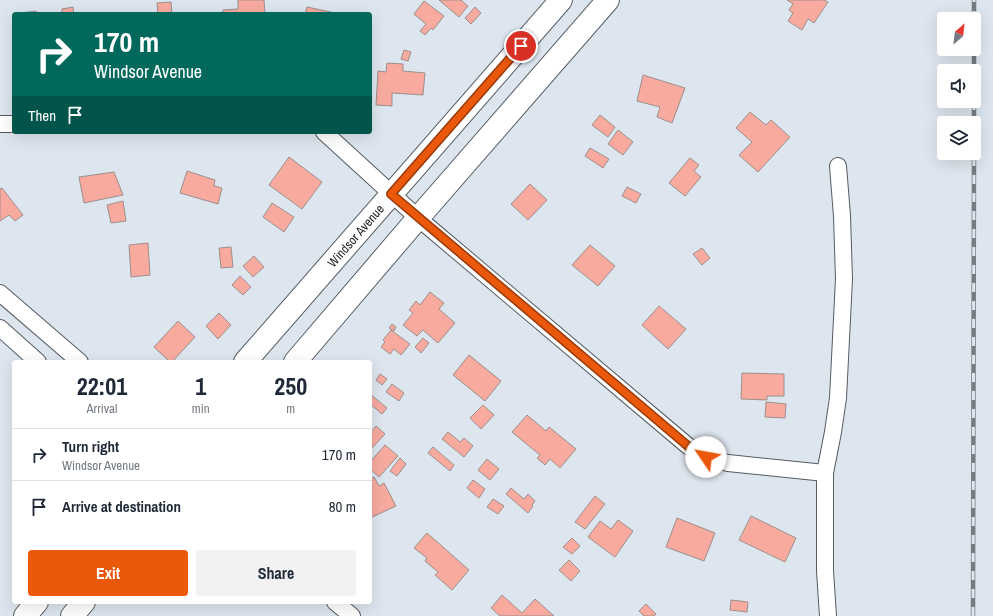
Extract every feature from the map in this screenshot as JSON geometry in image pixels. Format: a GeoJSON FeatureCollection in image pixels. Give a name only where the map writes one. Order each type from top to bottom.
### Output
{"type":"FeatureCollection","features":[{"type":"Feature","properties":{"kind":"main road","name":"Windsor Avenue"},"geometry":{"type":"LineString","coordinates":[[246,360],[561,0]]}},
{"type":"Feature","properties":{"kind":"main road"},"geometry":{"type":"LineString","coordinates":[[297,360],[608,0]]}},
{"type":"Feature","properties":{"kind":"main road"},"geometry":{"type":"LineString","coordinates":[[25,616],[35,604]]}},
{"type":"Feature","properties":{"kind":"main road"},"geometry":{"type":"LineString","coordinates":[[72,616],[82,604]]}},
{"type":"Feature","properties":{"kind":"street"},"geometry":{"type":"LineString","coordinates":[[0,124],[12,124]]}},
{"type":"Feature","properties":{"kind":"street"},"geometry":{"type":"LineString","coordinates":[[326,134],[418,218],[688,446],[706,457],[728,463],[825,473]]}},
{"type":"Feature","properties":{"kind":"street"},"geometry":{"type":"LineString","coordinates":[[828,616],[824,571],[825,473],[838,398],[844,279],[842,216],[838,166]]}},
{"type":"Feature","properties":{"kind":"street"},"geometry":{"type":"LineString","coordinates":[[0,293],[78,360]]}},
{"type":"Feature","properties":{"kind":"street"},"geometry":{"type":"LineString","coordinates":[[0,328],[36,360]]}},
{"type":"Feature","properties":{"kind":"street"},"geometry":{"type":"LineString","coordinates":[[337,604],[352,616]]}},
{"type":"Feature","properties":{"kind":"building"},"geometry":{"type":"Polygon","coordinates":[[[238,0],[264,0],[265,12],[223,12],[223,10],[238,9],[238,0]]]}},
{"type":"Feature","properties":{"kind":"building"},"geometry":{"type":"Polygon","coordinates":[[[439,0],[461,0],[468,6],[459,17],[439,0]]]}},
{"type":"Feature","properties":{"kind":"building"},"geometry":{"type":"Polygon","coordinates":[[[787,0],[824,0],[828,2],[814,23],[808,19],[802,30],[788,21],[793,13],[789,10],[793,4],[787,0]]]}},
{"type":"Feature","properties":{"kind":"building"},"geometry":{"type":"Polygon","coordinates":[[[424,1],[444,16],[433,30],[431,28],[425,35],[420,31],[426,24],[414,14],[424,1]]]}},
{"type":"Feature","properties":{"kind":"building"},"geometry":{"type":"Polygon","coordinates":[[[171,2],[172,12],[158,12],[157,3],[171,2]]]}},
{"type":"Feature","properties":{"kind":"building"},"geometry":{"type":"Polygon","coordinates":[[[73,7],[74,12],[62,12],[62,9],[73,7]]]}},
{"type":"Feature","properties":{"kind":"building"},"geometry":{"type":"Polygon","coordinates":[[[307,7],[331,12],[306,12],[307,7]]]}},
{"type":"Feature","properties":{"kind":"building"},"geometry":{"type":"Polygon","coordinates":[[[475,7],[481,13],[471,24],[465,18],[475,7]]]}},
{"type":"Feature","properties":{"kind":"building"},"geometry":{"type":"Polygon","coordinates":[[[404,50],[411,52],[408,61],[401,59],[404,50]]]}},
{"type":"Feature","properties":{"kind":"building"},"geometry":{"type":"Polygon","coordinates":[[[387,63],[403,64],[403,71],[425,73],[423,95],[392,93],[392,106],[376,105],[378,71],[386,72],[387,63]]]}},
{"type":"Feature","properties":{"kind":"building"},"geometry":{"type":"Polygon","coordinates":[[[643,75],[685,88],[672,123],[657,117],[660,107],[637,101],[643,75]]]}},
{"type":"Feature","properties":{"kind":"building"},"geometry":{"type":"Polygon","coordinates":[[[750,112],[766,125],[771,120],[790,137],[758,172],[739,155],[752,142],[736,128],[750,112]]]}},
{"type":"Feature","properties":{"kind":"building"},"geometry":{"type":"Polygon","coordinates":[[[600,115],[615,127],[608,137],[592,125],[600,115]]]}},
{"type":"Feature","properties":{"kind":"building"},"geometry":{"type":"Polygon","coordinates":[[[618,130],[633,142],[623,155],[608,144],[618,130]]]}},
{"type":"Feature","properties":{"kind":"building"},"geometry":{"type":"Polygon","coordinates":[[[590,148],[609,159],[603,168],[585,156],[590,148]]]}},
{"type":"Feature","properties":{"kind":"building"},"geometry":{"type":"Polygon","coordinates":[[[289,157],[322,182],[302,209],[269,185],[289,157]]]}},
{"type":"Feature","properties":{"kind":"building"},"geometry":{"type":"Polygon","coordinates":[[[690,158],[699,165],[694,171],[701,177],[685,196],[669,183],[690,158]]]}},
{"type":"Feature","properties":{"kind":"building"},"geometry":{"type":"Polygon","coordinates":[[[187,171],[215,180],[214,186],[222,188],[218,204],[180,193],[187,171]]]}},
{"type":"Feature","properties":{"kind":"building"},"geometry":{"type":"Polygon","coordinates":[[[114,172],[123,195],[84,203],[79,177],[114,172]]]}},
{"type":"Feature","properties":{"kind":"building"},"geometry":{"type":"Polygon","coordinates":[[[530,184],[547,200],[528,220],[511,204],[530,184]]]}},
{"type":"Feature","properties":{"kind":"building"},"geometry":{"type":"Polygon","coordinates":[[[627,187],[641,194],[636,203],[622,196],[627,187]]]}},
{"type":"Feature","properties":{"kind":"building"},"geometry":{"type":"Polygon","coordinates":[[[2,188],[23,215],[15,221],[9,215],[0,221],[0,189],[2,188]]]}},
{"type":"Feature","properties":{"kind":"building"},"geometry":{"type":"Polygon","coordinates":[[[123,201],[126,221],[111,223],[107,205],[123,201]]]}},
{"type":"Feature","properties":{"kind":"building"},"geometry":{"type":"Polygon","coordinates":[[[272,203],[294,217],[284,232],[263,217],[272,203]]]}},
{"type":"Feature","properties":{"kind":"building"},"geometry":{"type":"Polygon","coordinates":[[[148,243],[150,275],[131,277],[129,245],[148,243]]]}},
{"type":"Feature","properties":{"kind":"building"},"geometry":{"type":"Polygon","coordinates":[[[590,245],[615,266],[598,286],[572,265],[590,245]]]}},
{"type":"Feature","properties":{"kind":"building"},"geometry":{"type":"Polygon","coordinates":[[[231,247],[233,267],[221,268],[219,248],[231,247]]]}},
{"type":"Feature","properties":{"kind":"building"},"geometry":{"type":"Polygon","coordinates":[[[702,248],[710,258],[702,265],[693,254],[702,248]]]}},
{"type":"Feature","properties":{"kind":"building"},"geometry":{"type":"Polygon","coordinates":[[[254,256],[264,267],[253,277],[243,266],[254,256]]]}},
{"type":"Feature","properties":{"kind":"building"},"geometry":{"type":"Polygon","coordinates":[[[240,276],[251,287],[243,295],[232,285],[240,276]]]}},
{"type":"Feature","properties":{"kind":"building"},"geometry":{"type":"Polygon","coordinates":[[[430,292],[444,303],[439,309],[455,323],[438,343],[423,330],[417,336],[403,325],[413,313],[409,310],[416,301],[420,305],[430,292]]]}},
{"type":"Feature","properties":{"kind":"building"},"geometry":{"type":"Polygon","coordinates":[[[659,306],[686,329],[668,349],[642,325],[659,306]]]}},
{"type":"Feature","properties":{"kind":"building"},"geometry":{"type":"Polygon","coordinates":[[[219,313],[231,325],[218,339],[206,326],[219,313]]]}},
{"type":"Feature","properties":{"kind":"building"},"geometry":{"type":"Polygon","coordinates":[[[178,321],[195,337],[174,360],[168,360],[154,347],[178,321]]]}},
{"type":"Feature","properties":{"kind":"building"},"geometry":{"type":"Polygon","coordinates":[[[392,324],[396,327],[394,331],[389,328],[392,324]]]}},
{"type":"Feature","properties":{"kind":"building"},"geometry":{"type":"Polygon","coordinates":[[[391,330],[410,344],[401,355],[394,349],[390,354],[381,347],[385,342],[383,340],[391,330]]]}},
{"type":"Feature","properties":{"kind":"building"},"geometry":{"type":"Polygon","coordinates":[[[423,338],[429,343],[421,353],[415,347],[423,338]]]}},
{"type":"Feature","properties":{"kind":"building"},"geometry":{"type":"Polygon","coordinates":[[[469,355],[501,381],[485,401],[453,375],[469,355]]]}},
{"type":"Feature","properties":{"kind":"building"},"geometry":{"type":"Polygon","coordinates":[[[742,373],[784,374],[784,396],[767,396],[767,400],[741,399],[742,373]]]}},
{"type":"Feature","properties":{"kind":"building"},"geometry":{"type":"Polygon","coordinates":[[[380,374],[387,379],[382,385],[376,380],[380,374]]]}},
{"type":"Feature","properties":{"kind":"building"},"geometry":{"type":"Polygon","coordinates":[[[392,384],[404,393],[399,401],[386,392],[392,384]]]}},
{"type":"Feature","properties":{"kind":"building"},"geometry":{"type":"Polygon","coordinates":[[[372,396],[387,408],[382,414],[372,406],[372,396]]]}},
{"type":"Feature","properties":{"kind":"building"},"geometry":{"type":"Polygon","coordinates":[[[766,402],[786,404],[785,418],[765,417],[766,402]]]}},
{"type":"Feature","properties":{"kind":"building"},"geometry":{"type":"Polygon","coordinates":[[[483,405],[494,415],[481,429],[470,418],[483,405]]]}},
{"type":"Feature","properties":{"kind":"building"},"geometry":{"type":"Polygon","coordinates":[[[527,415],[546,431],[549,427],[576,449],[560,468],[550,459],[545,465],[537,458],[540,455],[512,432],[527,415]]]}},
{"type":"Feature","properties":{"kind":"building"},"geometry":{"type":"Polygon","coordinates":[[[376,426],[385,434],[372,448],[372,431],[376,426]]]}},
{"type":"Feature","properties":{"kind":"building"},"geometry":{"type":"Polygon","coordinates":[[[448,432],[460,442],[464,438],[473,446],[464,457],[442,439],[448,432]]]}},
{"type":"Feature","properties":{"kind":"building"},"geometry":{"type":"Polygon","coordinates":[[[385,445],[398,456],[379,477],[372,471],[372,460],[385,445]]]}},
{"type":"Feature","properties":{"kind":"building"},"geometry":{"type":"Polygon","coordinates":[[[433,447],[454,465],[450,471],[428,453],[433,447]]]}},
{"type":"Feature","properties":{"kind":"building"},"geometry":{"type":"Polygon","coordinates":[[[400,458],[406,464],[397,476],[390,471],[400,458]]]}},
{"type":"Feature","properties":{"kind":"building"},"geometry":{"type":"Polygon","coordinates":[[[487,459],[499,469],[490,480],[478,470],[487,459]]]}},
{"type":"Feature","properties":{"kind":"building"},"geometry":{"type":"Polygon","coordinates":[[[374,477],[379,486],[384,483],[396,506],[372,517],[372,478],[374,477]]]}},
{"type":"Feature","properties":{"kind":"building"},"geometry":{"type":"Polygon","coordinates":[[[473,480],[485,489],[479,498],[467,488],[473,480]]]}},
{"type":"Feature","properties":{"kind":"building"},"geometry":{"type":"Polygon","coordinates":[[[511,488],[524,499],[528,494],[535,501],[528,513],[506,494],[511,488]]]}},
{"type":"Feature","properties":{"kind":"building"},"geometry":{"type":"Polygon","coordinates":[[[595,496],[605,504],[585,529],[575,522],[595,496]]]}},
{"type":"Feature","properties":{"kind":"building"},"geometry":{"type":"Polygon","coordinates":[[[493,499],[504,506],[498,514],[487,507],[493,499]]]}},
{"type":"Feature","properties":{"kind":"building"},"geometry":{"type":"Polygon","coordinates":[[[751,516],[796,538],[785,562],[739,540],[751,516]]]}},
{"type":"Feature","properties":{"kind":"building"},"geometry":{"type":"Polygon","coordinates":[[[677,518],[715,533],[704,561],[666,547],[677,518]]]}},
{"type":"Feature","properties":{"kind":"building"},"geometry":{"type":"Polygon","coordinates":[[[618,520],[633,531],[615,557],[588,537],[600,521],[611,529],[618,520]]]}},
{"type":"Feature","properties":{"kind":"building"},"geometry":{"type":"Polygon","coordinates":[[[427,533],[469,570],[452,590],[435,575],[438,572],[425,561],[427,558],[414,548],[427,533]]]}},
{"type":"Feature","properties":{"kind":"building"},"geometry":{"type":"Polygon","coordinates":[[[572,538],[580,546],[572,554],[563,547],[572,538]]]}},
{"type":"Feature","properties":{"kind":"building"},"geometry":{"type":"Polygon","coordinates":[[[569,560],[580,571],[571,581],[559,570],[569,560]]]}},
{"type":"Feature","properties":{"kind":"building"},"geometry":{"type":"Polygon","coordinates":[[[502,595],[522,613],[535,599],[554,616],[500,616],[491,608],[502,595]]]}},
{"type":"Feature","properties":{"kind":"building"},"geometry":{"type":"Polygon","coordinates":[[[731,600],[748,602],[747,612],[730,610],[731,600]]]}},
{"type":"Feature","properties":{"kind":"building"},"geometry":{"type":"Polygon","coordinates":[[[646,604],[656,614],[654,616],[644,616],[639,611],[646,604]]]}},
{"type":"Feature","properties":{"kind":"railway"},"geometry":{"type":"LineString","coordinates":[[974,0],[974,116]]}},
{"type":"Feature","properties":{"kind":"railway"},"geometry":{"type":"LineString","coordinates":[[973,616],[974,160]]}},
{"type":"Feature","properties":{"kind":"route"},"geometry":{"type":"LineString","coordinates":[[521,46],[391,194],[688,446],[706,457]]}}]}
